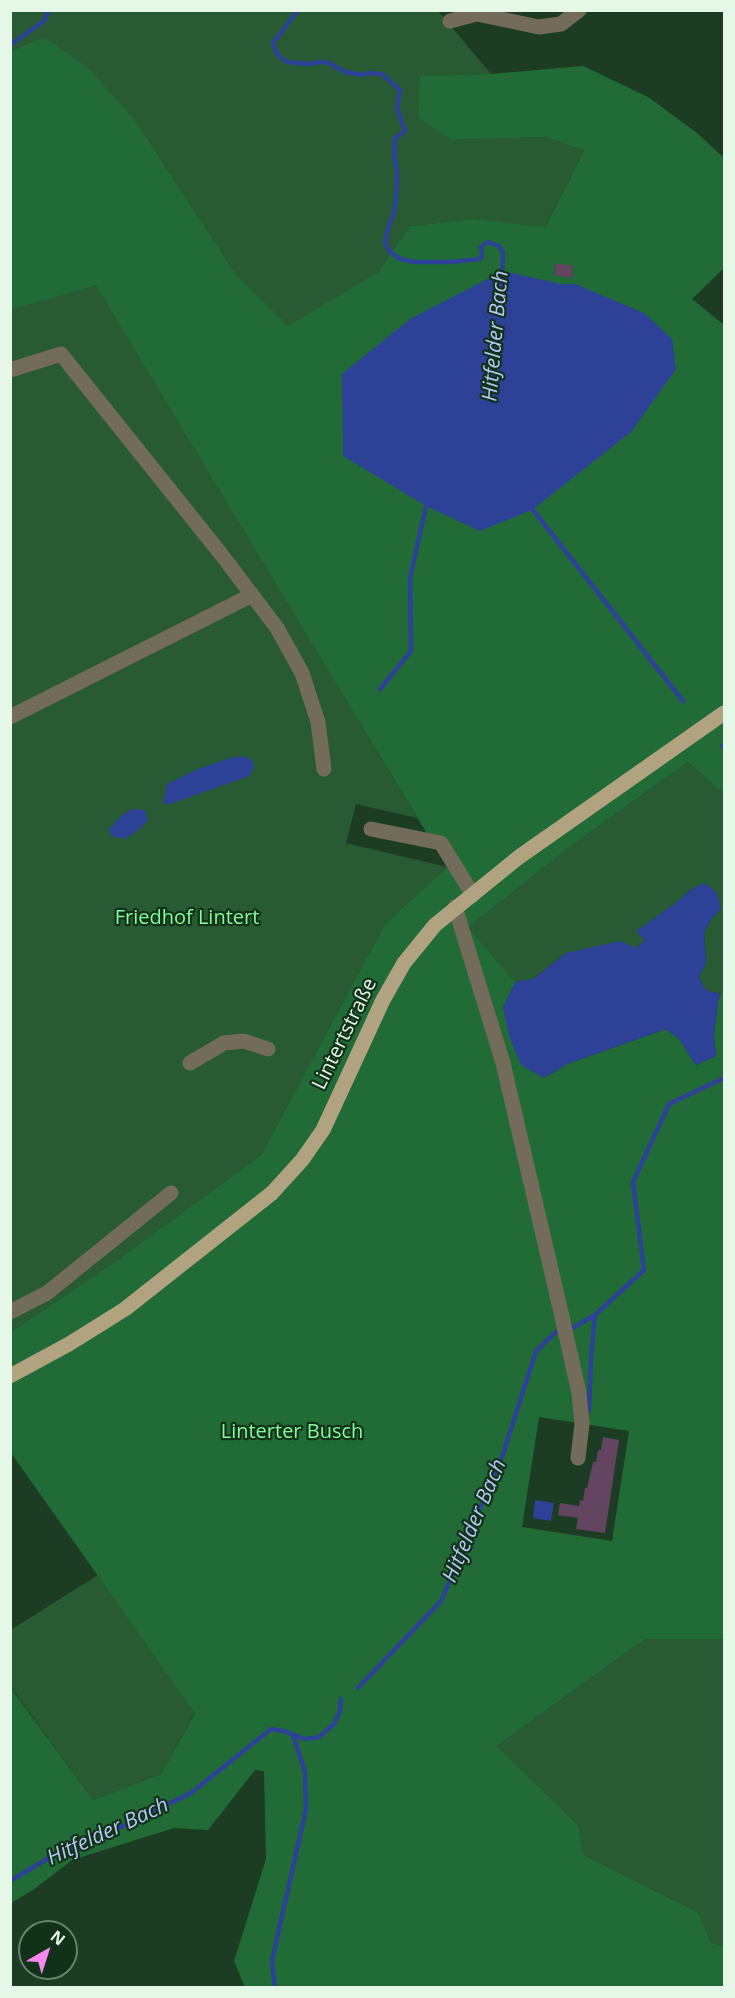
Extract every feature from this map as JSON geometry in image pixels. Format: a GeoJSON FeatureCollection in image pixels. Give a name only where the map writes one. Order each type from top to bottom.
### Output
{"type":"FeatureCollection","features":[{"type":"Feature","properties":{"kind":"main road","name":"Lintertstraße"},"geometry":{"type":"LineString","coordinates":[[10,1376],[69,1344],[125,1309],[272,1193],[302,1160],[323,1130],[382,1000],[404,963],[435,925],[519,857],[724,713]]}},
{"type":"Feature","properties":{"kind":"lane"},"geometry":{"type":"LineString","coordinates":[[450,21],[477,14],[539,27],[561,24],[579,10]]}},
{"type":"Feature","properties":{"kind":"lane"},"geometry":{"type":"LineString","coordinates":[[10,370],[61,354],[221,554],[277,628],[302,673],[318,722],[324,769]]}},
{"type":"Feature","properties":{"kind":"lane"},"geometry":{"type":"LineString","coordinates":[[10,717],[252,595]]}},
{"type":"Feature","properties":{"kind":"lane"},"geometry":{"type":"LineString","coordinates":[[371,829],[441,843],[473,895]]}},
{"type":"Feature","properties":{"kind":"lane"},"geometry":{"type":"LineString","coordinates":[[455,907],[503,1063],[579,1393],[582,1424],[578,1458]]}},
{"type":"Feature","properties":{"kind":"lane"},"geometry":{"type":"LineString","coordinates":[[190,1063],[224,1043],[244,1041],[268,1049]]}},
{"type":"Feature","properties":{"kind":"lane"},"geometry":{"type":"LineString","coordinates":[[10,1312],[47,1293],[171,1193]]}},
{"type":"Feature","properties":{"kind":"green space"},"geometry":{"type":"Polygon","coordinates":[[[11,11],[438,11],[491,74],[420,76],[452,140],[546,137],[584,151],[544,228],[473,219],[410,226],[378,272],[288,327],[235,273],[137,123],[44,37],[11,51],[11,11]]]}},
{"type":"Feature","properties":{"kind":"green space","name":"Linterter Busch"},"geometry":{"type":"Polygon","coordinates":[[[44,37],[88,68],[137,123],[235,273],[288,326],[378,272],[410,226],[473,219],[545,227],[584,151],[546,137],[452,140],[419,118],[420,76],[491,74],[583,66],[648,97],[697,133],[724,158],[724,268],[692,299],[724,325],[724,794],[688,762],[575,843],[468,927],[515,982],[503,1008],[544,1078],[567,1064],[666,1029],[679,1039],[696,1065],[716,1056],[714,1035],[718,1001],[724,993],[724,1639],[645,1639],[497,1746],[578,1825],[584,1855],[699,1913],[711,1943],[724,1946],[724,1987],[245,1987],[234,1961],[266,1859],[264,1771],[255,1770],[208,1830],[174,1828],[72,1860],[33,1890],[11,1903],[10,1687],[93,1800],[161,1774],[195,1713],[11,1453],[11,1332],[119,1259],[261,1155],[385,924],[447,867],[96,285],[11,310],[11,51],[44,37]],[[556,264],[554,275],[572,277],[573,266],[556,264]],[[561,284],[631,432],[576,284],[561,284]],[[539,1417],[522,1527],[612,1541],[629,1431],[539,1417]]]}},
{"type":"Feature","properties":{"kind":"green space","name":"Friedhof Lintert"},"geometry":{"type":"Polygon","coordinates":[[[96,284],[417,818],[356,804],[346,843],[447,867],[385,924],[261,1155],[119,1259],[11,1332],[11,310],[96,284]]]}},
{"type":"Feature","properties":{"kind":"green space"},"geometry":{"type":"Polygon","coordinates":[[[688,762],[724,794],[724,993],[706,990],[699,977],[706,962],[704,933],[711,919],[721,909],[693,888],[637,931],[645,940],[636,948],[566,953],[533,979],[515,982],[468,927],[575,843],[688,762]]]}},
{"type":"Feature","properties":{"kind":"green space"},"geometry":{"type":"Polygon","coordinates":[[[98,1575],[195,1712],[161,1774],[93,1800],[11,1687],[10,1628],[12,1629],[98,1575]]]}},
{"type":"Feature","properties":{"kind":"green space"},"geometry":{"type":"Polygon","coordinates":[[[645,1639],[724,1639],[724,1946],[711,1943],[699,1913],[584,1855],[578,1825],[497,1746],[645,1639]]]}},
{"type":"Feature","properties":{"kind":"water"},"geometry":{"type":"Polygon","coordinates":[[[503,271],[561,284],[575,284],[644,313],[672,339],[676,369],[631,432],[532,510],[480,531],[426,506],[343,456],[342,374],[410,319],[503,271]]]}},
{"type":"Feature","properties":{"kind":"water"},"geometry":{"type":"Polygon","coordinates":[[[243,756],[252,760],[254,768],[249,776],[170,804],[163,804],[167,784],[198,769],[243,756]]]}},
{"type":"Feature","properties":{"kind":"water"},"geometry":{"type":"Polygon","coordinates":[[[132,809],[145,810],[148,820],[125,839],[111,836],[109,829],[121,816],[132,809]]]}},
{"type":"Feature","properties":{"kind":"water"},"geometry":{"type":"Polygon","coordinates":[[[705,883],[717,893],[721,909],[711,919],[704,933],[706,962],[699,977],[706,990],[721,994],[714,1035],[716,1056],[696,1065],[679,1039],[666,1029],[567,1064],[544,1078],[521,1065],[510,1039],[503,1008],[515,982],[533,979],[566,953],[620,941],[636,948],[645,940],[636,931],[693,888],[705,883]]]}},
{"type":"Feature","properties":{"kind":"water"},"geometry":{"type":"Polygon","coordinates":[[[535,1500],[554,1503],[551,1521],[533,1518],[535,1500]]]}},
{"type":"Feature","properties":{"kind":"building"},"geometry":{"type":"Polygon","coordinates":[[[556,263],[573,266],[572,278],[554,275],[556,263]]]}},
{"type":"Feature","properties":{"kind":"building"},"geometry":{"type":"Polygon","coordinates":[[[603,1437],[619,1440],[605,1533],[576,1529],[578,1518],[558,1515],[560,1503],[579,1506],[580,1500],[583,1501],[593,1462],[596,1462],[598,1450],[601,1450],[603,1437]]]}},
{"type":"Feature","properties":{"kind":"waterway"},"geometry":{"type":"LineString","coordinates":[[10,45],[44,21],[49,10]]}},
{"type":"Feature","properties":{"kind":"waterway","name":"Hitfelder Bach"},"geometry":{"type":"LineString","coordinates":[[298,10],[273,43],[277,54],[287,62],[329,63],[345,72],[363,75],[382,74],[400,90],[397,108],[405,131],[395,138],[396,199],[385,242],[390,252],[400,259],[415,262],[480,259],[481,247],[488,242],[499,246],[503,252],[502,276]]}},
{"type":"Feature","properties":{"kind":"waterway"},"geometry":{"type":"LineString","coordinates":[[380,689],[411,651],[410,578],[426,506],[429,502]]}},
{"type":"Feature","properties":{"kind":"waterway","name":"Hitfelder Bach"},"geometry":{"type":"LineString","coordinates":[[530,506],[683,701]]}},
{"type":"Feature","properties":{"kind":"waterway","name":"Hitfelder Bach"},"geometry":{"type":"LineString","coordinates":[[571,1329],[595,1315],[644,1270],[633,1182],[669,1104],[724,1078]]}},
{"type":"Feature","properties":{"kind":"waterway"},"geometry":{"type":"LineString","coordinates":[[589,1410],[595,1315]]}},
{"type":"Feature","properties":{"kind":"waterway","name":"Hitfelder Bach"},"geometry":{"type":"LineString","coordinates":[[358,1688],[441,1601],[503,1454],[536,1351],[556,1332]]}},
{"type":"Feature","properties":{"kind":"waterway","name":"Hitfelder Bach"},"geometry":{"type":"LineString","coordinates":[[10,1881],[52,1856],[94,1840],[191,1793],[271,1729],[305,1739],[319,1737],[334,1724],[340,1711],[341,1699]]}},
{"type":"Feature","properties":{"kind":"waterway"},"geometry":{"type":"LineString","coordinates":[[275,1988],[272,1961],[306,1809],[305,1772],[293,1735]]}}]}
